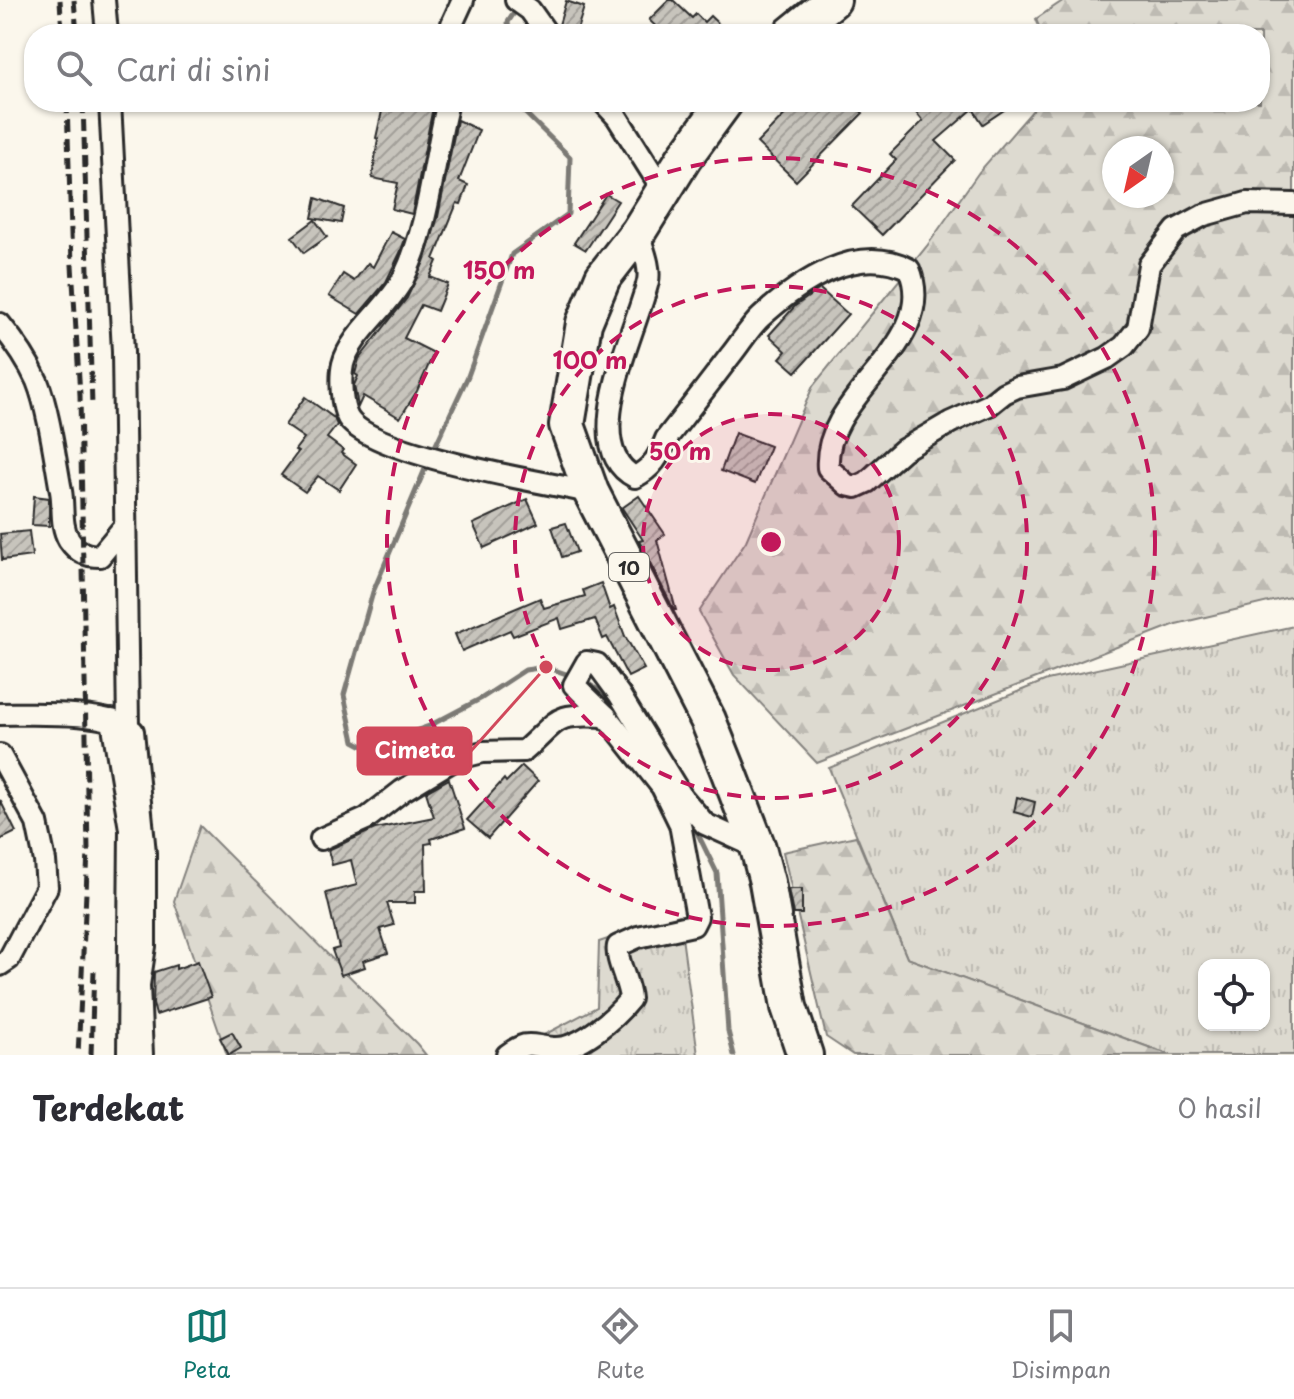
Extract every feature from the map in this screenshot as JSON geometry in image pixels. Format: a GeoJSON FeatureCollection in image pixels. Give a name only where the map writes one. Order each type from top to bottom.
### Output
{"type":"FeatureCollection","features":[{"type":"Feature","properties":{"kind":"highway"},"geometry":{"type":"LineString","coordinates":[[803,24],[833,0]]}},
{"type":"Feature","properties":{"kind":"highway","name":"10"},"geometry":{"type":"LineString","coordinates":[[718,112],[663,190],[638,232],[603,277],[584,323],[567,425],[591,492],[708,720],[758,848],[789,1007],[805,1055]]}},
{"type":"Feature","properties":{"kind":"street"},"geometry":{"type":"LineString","coordinates":[[104,0],[106,24]]}},
{"type":"Feature","properties":{"kind":"street"},"geometry":{"type":"LineString","coordinates":[[452,24],[463,0]]}},
{"type":"Feature","properties":{"kind":"street"},"geometry":{"type":"LineString","coordinates":[[523,5],[539,24]]}},
{"type":"Feature","properties":{"kind":"street"},"geometry":{"type":"LineString","coordinates":[[111,112],[123,352],[124,527],[120,724],[130,829],[128,1055]]}},
{"type":"Feature","properties":{"kind":"street"},"geometry":{"type":"LineString","coordinates":[[446,112],[427,210],[403,279],[354,343],[343,364],[343,399],[347,417],[358,429],[440,461],[591,492]]}},
{"type":"Feature","properties":{"kind":"street"},"geometry":{"type":"LineString","coordinates":[[612,112],[663,190]]}},
{"type":"Feature","properties":{"kind":"street"},"geometry":{"type":"LineString","coordinates":[[638,232],[649,278],[616,380],[610,419],[613,457],[624,471],[635,477],[659,457],[666,439],[760,318],[810,279],[837,267],[871,259],[895,262],[909,269],[916,292],[910,321],[889,356],[853,401],[832,436],[827,452],[828,468],[847,485],[856,487],[867,482],[903,450],[951,422],[989,405],[1004,393],[1017,387],[1063,379],[1107,358],[1124,346],[1138,328],[1149,265],[1176,230],[1204,215],[1247,203],[1294,204]]}},
{"type":"Feature","properties":{"kind":"street"},"geometry":{"type":"LineString","coordinates":[[0,324],[16,343],[38,383],[63,499],[64,527],[69,539],[77,550],[87,556],[100,556],[124,527]]}},
{"type":"Feature","properties":{"kind":"street"},"geometry":{"type":"LineString","coordinates":[[507,1055],[522,1044],[535,1043],[556,1049],[590,1036],[609,1022],[630,999],[629,983],[616,952],[618,946],[638,937],[693,925],[697,917],[680,824],[662,787],[577,678],[587,662],[597,664],[619,694],[682,797],[705,824],[758,848]]}},
{"type":"Feature","properties":{"kind":"street"},"geometry":{"type":"LineString","coordinates":[[0,714],[59,715],[120,724],[133,731],[145,853],[145,946],[139,985],[142,1055]]}},
{"type":"Feature","properties":{"kind":"street"},"geometry":{"type":"LineString","coordinates":[[321,839],[366,819],[402,791],[455,759],[483,752],[524,751],[555,719],[578,715],[606,716]]}},
{"type":"Feature","properties":{"kind":"street"},"geometry":{"type":"LineString","coordinates":[[0,755],[37,823],[47,887],[9,959],[0,965]]}},
{"type":"Feature","properties":{"kind":"green space"},"geometry":{"type":"Polygon","coordinates":[[[1064,0],[1294,0],[1294,596],[1176,624],[817,763],[734,675],[699,612],[746,541],[813,386],[927,246],[979,172],[1031,112],[1270,112],[1270,24],[1038,24],[1036,19],[1064,0]]]}},
{"type":"Feature","properties":{"kind":"green space"},"geometry":{"type":"Polygon","coordinates":[[[1294,626],[1294,1055],[1170,1055],[907,958],[829,768],[1047,680],[1294,626]]]}},
{"type":"Feature","properties":{"kind":"green space"},"geometry":{"type":"Polygon","coordinates":[[[200,826],[426,1055],[227,1055],[174,901],[200,826]]]}},
{"type":"Feature","properties":{"kind":"green space"},"geometry":{"type":"Polygon","coordinates":[[[856,836],[907,958],[1170,1055],[853,1055],[826,1037],[783,852],[856,836]]]}},
{"type":"Feature","properties":{"kind":"green space"},"geometry":{"type":"Polygon","coordinates":[[[679,915],[698,1055],[551,1055],[540,1037],[597,1007],[599,942],[679,915]]]}},
{"type":"Feature","properties":{"kind":"building"},"geometry":{"type":"Polygon","coordinates":[[[669,0],[673,0],[692,18],[696,14],[704,22],[710,16],[718,24],[653,24],[649,20],[669,0]]]}},
{"type":"Feature","properties":{"kind":"building"},"geometry":{"type":"Polygon","coordinates":[[[566,1],[584,7],[579,24],[559,24],[566,1]]]}},
{"type":"Feature","properties":{"kind":"building"},"geometry":{"type":"Polygon","coordinates":[[[382,112],[432,112],[412,214],[392,209],[398,183],[372,178],[382,112]]]}},
{"type":"Feature","properties":{"kind":"building"},"geometry":{"type":"Polygon","coordinates":[[[787,112],[863,113],[796,181],[757,143],[787,112]]]}},
{"type":"Feature","properties":{"kind":"building"},"geometry":{"type":"Polygon","coordinates":[[[915,112],[970,112],[936,141],[955,160],[882,235],[852,206],[896,160],[890,154],[923,121],[915,112]]]}},
{"type":"Feature","properties":{"kind":"building"},"geometry":{"type":"Polygon","coordinates":[[[975,112],[1001,112],[983,124],[975,112]]]}},
{"type":"Feature","properties":{"kind":"building"},"geometry":{"type":"Polygon","coordinates":[[[457,120],[479,130],[459,181],[468,185],[461,204],[457,203],[434,259],[437,261],[430,277],[448,284],[437,311],[421,305],[404,338],[434,353],[417,391],[400,418],[363,396],[358,407],[354,385],[359,359],[407,298],[424,262],[438,217],[457,120]]]}},
{"type":"Feature","properties":{"kind":"building"},"geometry":{"type":"Polygon","coordinates":[[[606,194],[618,201],[586,250],[574,243],[606,194]]]}},
{"type":"Feature","properties":{"kind":"building"},"geometry":{"type":"Polygon","coordinates":[[[316,198],[344,208],[341,223],[312,218],[316,198]]]}},
{"type":"Feature","properties":{"kind":"building"},"geometry":{"type":"Polygon","coordinates":[[[315,220],[327,237],[304,253],[292,237],[315,220]]]}},
{"type":"Feature","properties":{"kind":"building"},"geometry":{"type":"Polygon","coordinates":[[[391,232],[405,239],[400,253],[386,282],[359,314],[329,296],[343,274],[354,281],[368,263],[373,267],[391,232]]]}},
{"type":"Feature","properties":{"kind":"building"},"geometry":{"type":"Polygon","coordinates":[[[820,289],[848,314],[796,372],[780,358],[786,351],[769,335],[795,306],[820,289]]]}},
{"type":"Feature","properties":{"kind":"building"},"geometry":{"type":"Polygon","coordinates":[[[305,397],[334,418],[337,425],[327,438],[356,464],[339,490],[318,476],[305,492],[281,475],[304,438],[285,425],[305,397]]]}},
{"type":"Feature","properties":{"kind":"building"},"geometry":{"type":"Polygon","coordinates":[[[735,433],[770,446],[755,484],[721,471],[735,433]]]}},
{"type":"Feature","properties":{"kind":"building"},"geometry":{"type":"Polygon","coordinates":[[[34,496],[49,498],[49,526],[32,525],[34,496]]]}},
{"type":"Feature","properties":{"kind":"building"},"geometry":{"type":"Polygon","coordinates":[[[639,496],[665,534],[657,540],[676,610],[639,541],[643,540],[622,508],[639,496]]]}},
{"type":"Feature","properties":{"kind":"building"},"geometry":{"type":"Polygon","coordinates":[[[527,499],[538,523],[484,548],[473,524],[527,499]]]}},
{"type":"Feature","properties":{"kind":"building"},"geometry":{"type":"Polygon","coordinates":[[[566,523],[577,552],[562,557],[552,527],[566,523]]]}},
{"type":"Feature","properties":{"kind":"building"},"geometry":{"type":"Polygon","coordinates":[[[29,531],[32,556],[2,560],[0,534],[29,531]]]}},
{"type":"Feature","properties":{"kind":"building"},"geometry":{"type":"Polygon","coordinates":[[[601,583],[610,609],[614,607],[625,636],[644,669],[628,677],[607,637],[603,639],[595,619],[562,629],[559,618],[513,636],[510,630],[462,651],[455,634],[540,598],[544,608],[585,596],[583,590],[601,583]]]}},
{"type":"Feature","properties":{"kind":"building"},"geometry":{"type":"Polygon","coordinates":[[[522,766],[538,781],[488,838],[467,820],[504,779],[506,782],[522,766]]]}},
{"type":"Feature","properties":{"kind":"building"},"geometry":{"type":"Polygon","coordinates":[[[449,779],[465,828],[431,839],[432,843],[425,844],[426,891],[415,891],[415,903],[387,903],[394,925],[380,929],[388,953],[363,961],[365,967],[341,975],[332,950],[339,948],[326,893],[357,885],[351,860],[332,865],[328,850],[375,829],[434,817],[426,792],[449,779]]]}},
{"type":"Feature","properties":{"kind":"building"},"geometry":{"type":"Polygon","coordinates":[[[1017,797],[1035,802],[1032,817],[1014,812],[1017,797]]]}},
{"type":"Feature","properties":{"kind":"building"},"geometry":{"type":"Polygon","coordinates":[[[0,800],[16,832],[0,840],[0,800]]]}},
{"type":"Feature","properties":{"kind":"building"},"geometry":{"type":"Polygon","coordinates":[[[788,889],[802,889],[802,914],[793,914],[788,889]]]}},
{"type":"Feature","properties":{"kind":"building"},"geometry":{"type":"Polygon","coordinates":[[[198,961],[211,997],[156,1015],[153,1004],[154,972],[176,965],[176,969],[198,961]]]}},
{"type":"Feature","properties":{"kind":"building"},"geometry":{"type":"Polygon","coordinates":[[[232,1032],[241,1048],[229,1055],[220,1038],[232,1032]]]}},
{"type":"Feature","properties":{"kind":"waterway"},"geometry":{"type":"LineString","coordinates":[[508,24],[518,7]]}},
{"type":"Feature","properties":{"kind":"waterway"},"geometry":{"type":"LineString","coordinates":[[432,453],[468,376],[512,254],[568,214],[570,157],[524,112]]}},
{"type":"Feature","properties":{"kind":"waterway"},"geometry":{"type":"LineString","coordinates":[[428,462],[373,592],[344,695],[354,741],[367,748],[429,726],[482,698],[525,670],[546,667],[575,677]]}},
{"type":"Feature","properties":{"kind":"waterway"},"geometry":{"type":"LineString","coordinates":[[584,681],[609,697]]}},
{"type":"Feature","properties":{"kind":"waterway"},"geometry":{"type":"LineString","coordinates":[[692,822],[717,873],[728,1031],[734,1055]]}},
{"type":"Feature","properties":{"kind":"railway"},"geometry":{"type":"LineString","coordinates":[[60,0],[61,24]]}},
{"type":"Feature","properties":{"kind":"railway"},"geometry":{"type":"LineString","coordinates":[[74,0],[76,24]]}},
{"type":"Feature","properties":{"kind":"railway"},"geometry":{"type":"LineString","coordinates":[[67,112],[80,395],[88,852],[78,1055]]}},
{"type":"Feature","properties":{"kind":"railway"},"geometry":{"type":"LineString","coordinates":[[83,112],[92,406]]}},
{"type":"Feature","properties":{"kind":"railway"},"geometry":{"type":"LineString","coordinates":[[91,1055],[94,970]]}},
{"type":"Feature","properties":{"kind":"place","name":"Cimeta"},"geometry":{"type":"Point","coordinates":[546,667]}}]}
